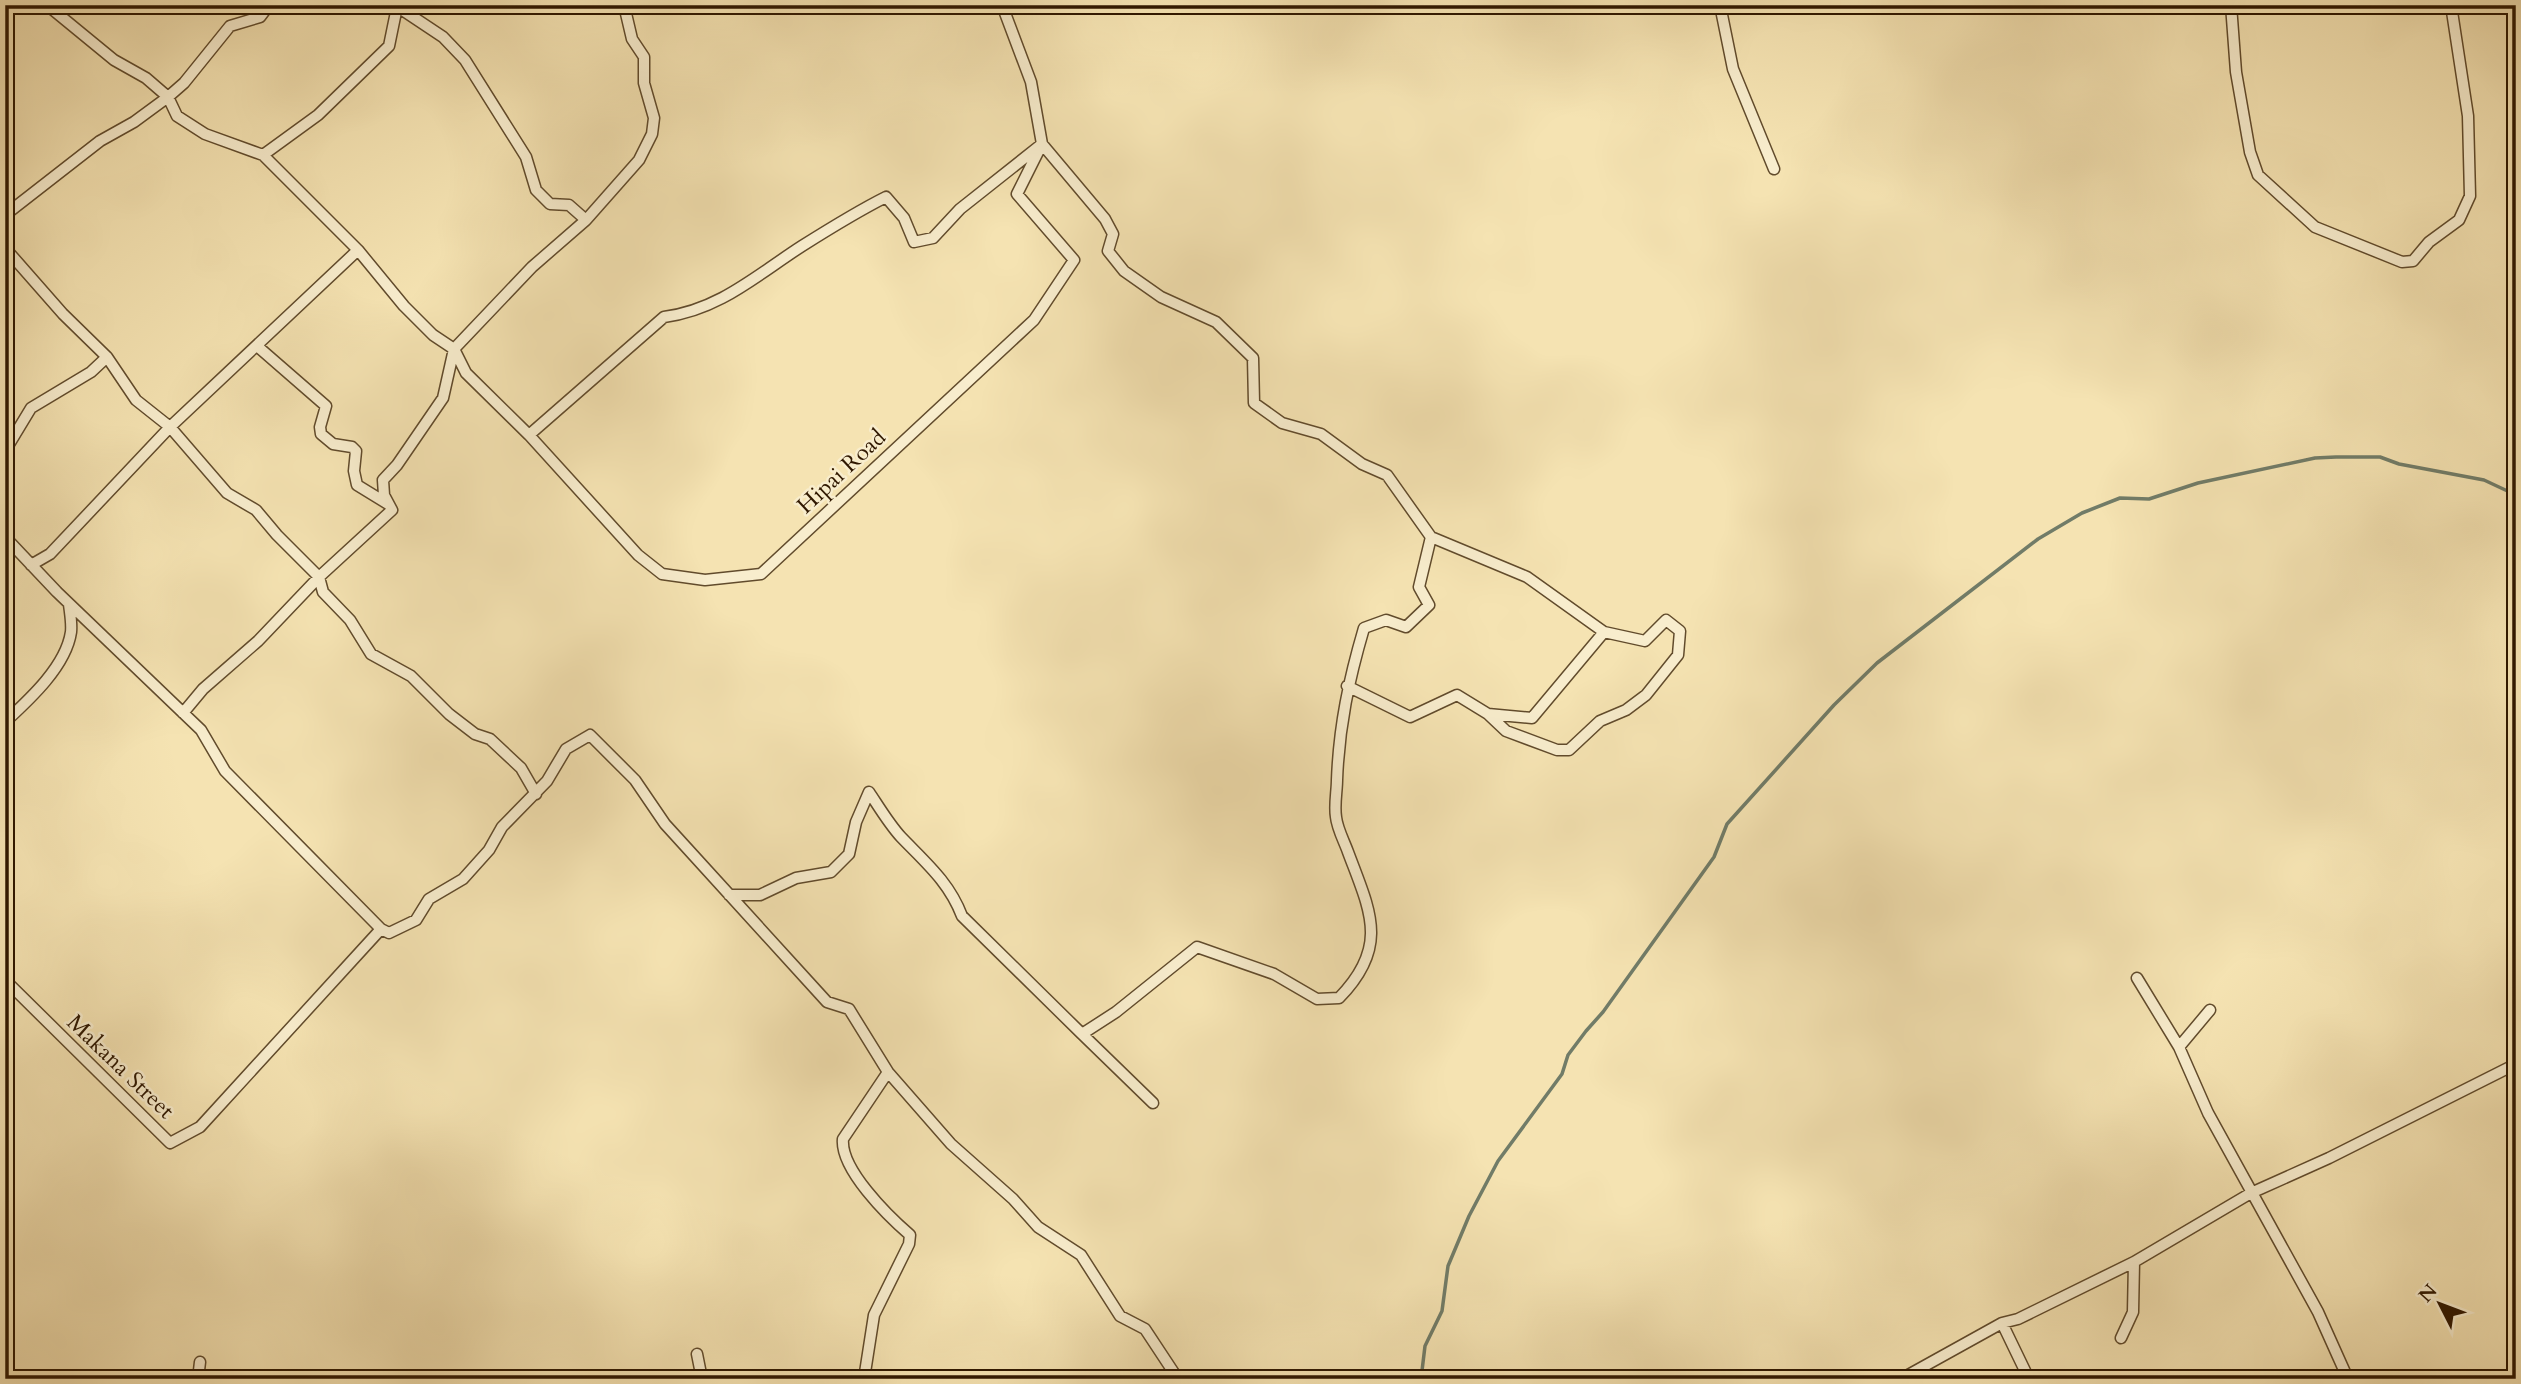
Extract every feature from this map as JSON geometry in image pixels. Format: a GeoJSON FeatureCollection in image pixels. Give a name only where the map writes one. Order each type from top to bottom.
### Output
{"type":"FeatureCollection","features":[{"type":"Feature","properties":{"kind":"street"},"geometry":{"type":"LineString","coordinates":[[47,5],[114,60],[146,78],[168,97],[177,116],[205,134],[263,155],[318,115],[390,46],[396,6],[443,37],[465,60],[526,157],[536,190],[550,204],[569,205],[586,220]]}},
{"type":"Feature","properties":{"kind":"street"},"geometry":{"type":"LineString","coordinates":[[5,215],[100,141],[168,97],[184,83],[230,26],[260,17],[269,5]]}},
{"type":"Feature","properties":{"kind":"street"},"geometry":{"type":"LineString","coordinates":[[183,713],[203,689],[258,641],[319,577],[388,516],[392,510],[388,504],[383,480],[397,465],[443,398],[454,349],[533,267],[586,220],[639,160],[652,134],[654,118],[644,83],[643,57],[632,39],[624,5]]}},
{"type":"Feature","properties":{"kind":"street"},"geometry":{"type":"LineString","coordinates":[[1002,5],[1031,82],[1042,144],[1105,219],[1113,234],[1108,251],[1124,271],[1161,297],[1216,322],[1253,358],[1254,403],[1282,423],[1321,435],[1362,464],[1387,475],[1431,537],[1527,577],[1604,632],[1646,641],[1666,620],[1680,631],[1678,655],[1646,695],[1626,710],[1600,721],[1569,750],[1556,750],[1506,731],[1488,714],[1457,695],[1410,717],[1347,686]]}},
{"type":"Feature","properties":{"kind":"street"},"geometry":{"type":"LineString","coordinates":[[1720,5],[1733,69],[1774,169]]}},
{"type":"Feature","properties":{"kind":"street"},"geometry":{"type":"LineString","coordinates":[[2231,5],[2236,72],[2250,152],[2259,175],[2315,227],[2402,262],[2413,261],[2429,242],[2459,220],[2470,196],[2468,116],[2451,5]]}},
{"type":"Feature","properties":{"kind":"street"},"geometry":{"type":"LineString","coordinates":[[529,435],[664,317],[689,314],[729,296],[802,246],[886,197],[904,218],[914,242],[933,237],[960,209],[1042,144]]}},
{"type":"Feature","properties":{"kind":"street","name":"Hipai Road"},"geometry":{"type":"LineString","coordinates":[[263,155],[358,250],[404,306],[433,335],[454,349],[466,373],[529,435],[638,555],[663,574],[705,580],[761,575],[1034,320],[1074,260],[1017,194],[1042,144]]}},
{"type":"Feature","properties":{"kind":"street"},"geometry":{"type":"LineString","coordinates":[[5,248],[63,314],[107,357],[136,400],[170,427],[227,493],[256,510],[319,577],[323,592],[350,620],[371,654],[411,676],[449,714],[475,734],[490,739],[521,768],[536,794]]}},
{"type":"Feature","properties":{"kind":"street"},"geometry":{"type":"LineString","coordinates":[[31,565],[50,554],[170,427],[358,250]]}},
{"type":"Feature","properties":{"kind":"street"},"geometry":{"type":"LineString","coordinates":[[257,346],[327,406],[320,426],[321,434],[333,444],[352,447],[356,452],[354,471],[357,485],[388,504]]}},
{"type":"Feature","properties":{"kind":"street"},"geometry":{"type":"LineString","coordinates":[[5,450],[31,408],[91,372],[107,357]]}},
{"type":"Feature","properties":{"kind":"street"},"geometry":{"type":"LineString","coordinates":[[5,537],[69,604],[201,730],[225,771],[381,929],[389,933],[416,920],[429,899],[463,879],[489,850],[502,827],[536,794],[566,749],[590,735],[635,780],[665,824],[827,1002],[849,1009],[888,1072],[951,1144],[1013,1199],[1038,1227],[1081,1255],[1120,1316],[1145,1329],[1178,1373],[1178,1379]]}},
{"type":"Feature","properties":{"kind":"street"},"geometry":{"type":"LineString","coordinates":[[1082,1034],[1116,1012],[1197,947],[1274,974],[1317,999],[1339,998],[1353,984],[1363,966],[1374,932],[1336,818],[1339,736],[1347,686],[1364,628],[1386,620],[1406,627],[1429,605],[1419,587],[1431,537]]}},
{"type":"Feature","properties":{"kind":"street"},"geometry":{"type":"LineString","coordinates":[[5,722],[34,693],[64,651],[71,634],[69,604]]}},
{"type":"Feature","properties":{"kind":"street"},"geometry":{"type":"LineString","coordinates":[[1488,714],[1532,718],[1604,632]]}},
{"type":"Feature","properties":{"kind":"street"},"geometry":{"type":"LineString","coordinates":[[729,895],[760,895],[796,878],[831,872],[849,854],[856,822],[869,792],[902,838],[932,866],[954,897],[962,916],[1153,1103]]}},
{"type":"Feature","properties":{"kind":"street","name":"Makana Street"},"geometry":{"type":"LineString","coordinates":[[5,980],[170,1143],[200,1127],[381,929]]}},
{"type":"Feature","properties":{"kind":"street"},"geometry":{"type":"LineString","coordinates":[[2137,978],[2179,1047],[2207,1114],[2318,1312],[2348,1379]]}},
{"type":"Feature","properties":{"kind":"street"},"geometry":{"type":"LineString","coordinates":[[2179,1047],[2210,1010]]}},
{"type":"Feature","properties":{"kind":"street"},"geometry":{"type":"LineString","coordinates":[[1901,1379],[2002,1323],[2018,1319],[2134,1262],[2251,1193],[2329,1158],[2516,1064]]}},
{"type":"Feature","properties":{"kind":"street"},"geometry":{"type":"LineString","coordinates":[[864,1379],[874,1315],[909,1244],[910,1235],[881,1207],[842,1150],[843,1139],[888,1072]]}},
{"type":"Feature","properties":{"kind":"street"},"geometry":{"type":"LineString","coordinates":[[2121,1338],[2133,1312],[2134,1262]]}},
{"type":"Feature","properties":{"kind":"street"},"geometry":{"type":"LineString","coordinates":[[2002,1323],[2029,1379]]}},
{"type":"Feature","properties":{"kind":"street"},"geometry":{"type":"LineString","coordinates":[[697,1354],[702,1379]]}},
{"type":"Feature","properties":{"kind":"street"},"geometry":{"type":"LineString","coordinates":[[198,1379],[200,1362]]}},
{"type":"Feature","properties":{"kind":"waterway"},"geometry":{"type":"LineString","coordinates":[[1421,1379],[1425,1346],[1442,1311],[1448,1266],[1469,1216],[1498,1161],[1562,1074],[1568,1055],[1603,1012],[1714,857],[1727,824],[1834,705],[1877,663],[2038,539],[2082,513],[2120,498],[2149,499],[2198,483],[2315,458],[2336,457],[2380,457],[2399,464],[2484,480],[2516,495]]}}]}
